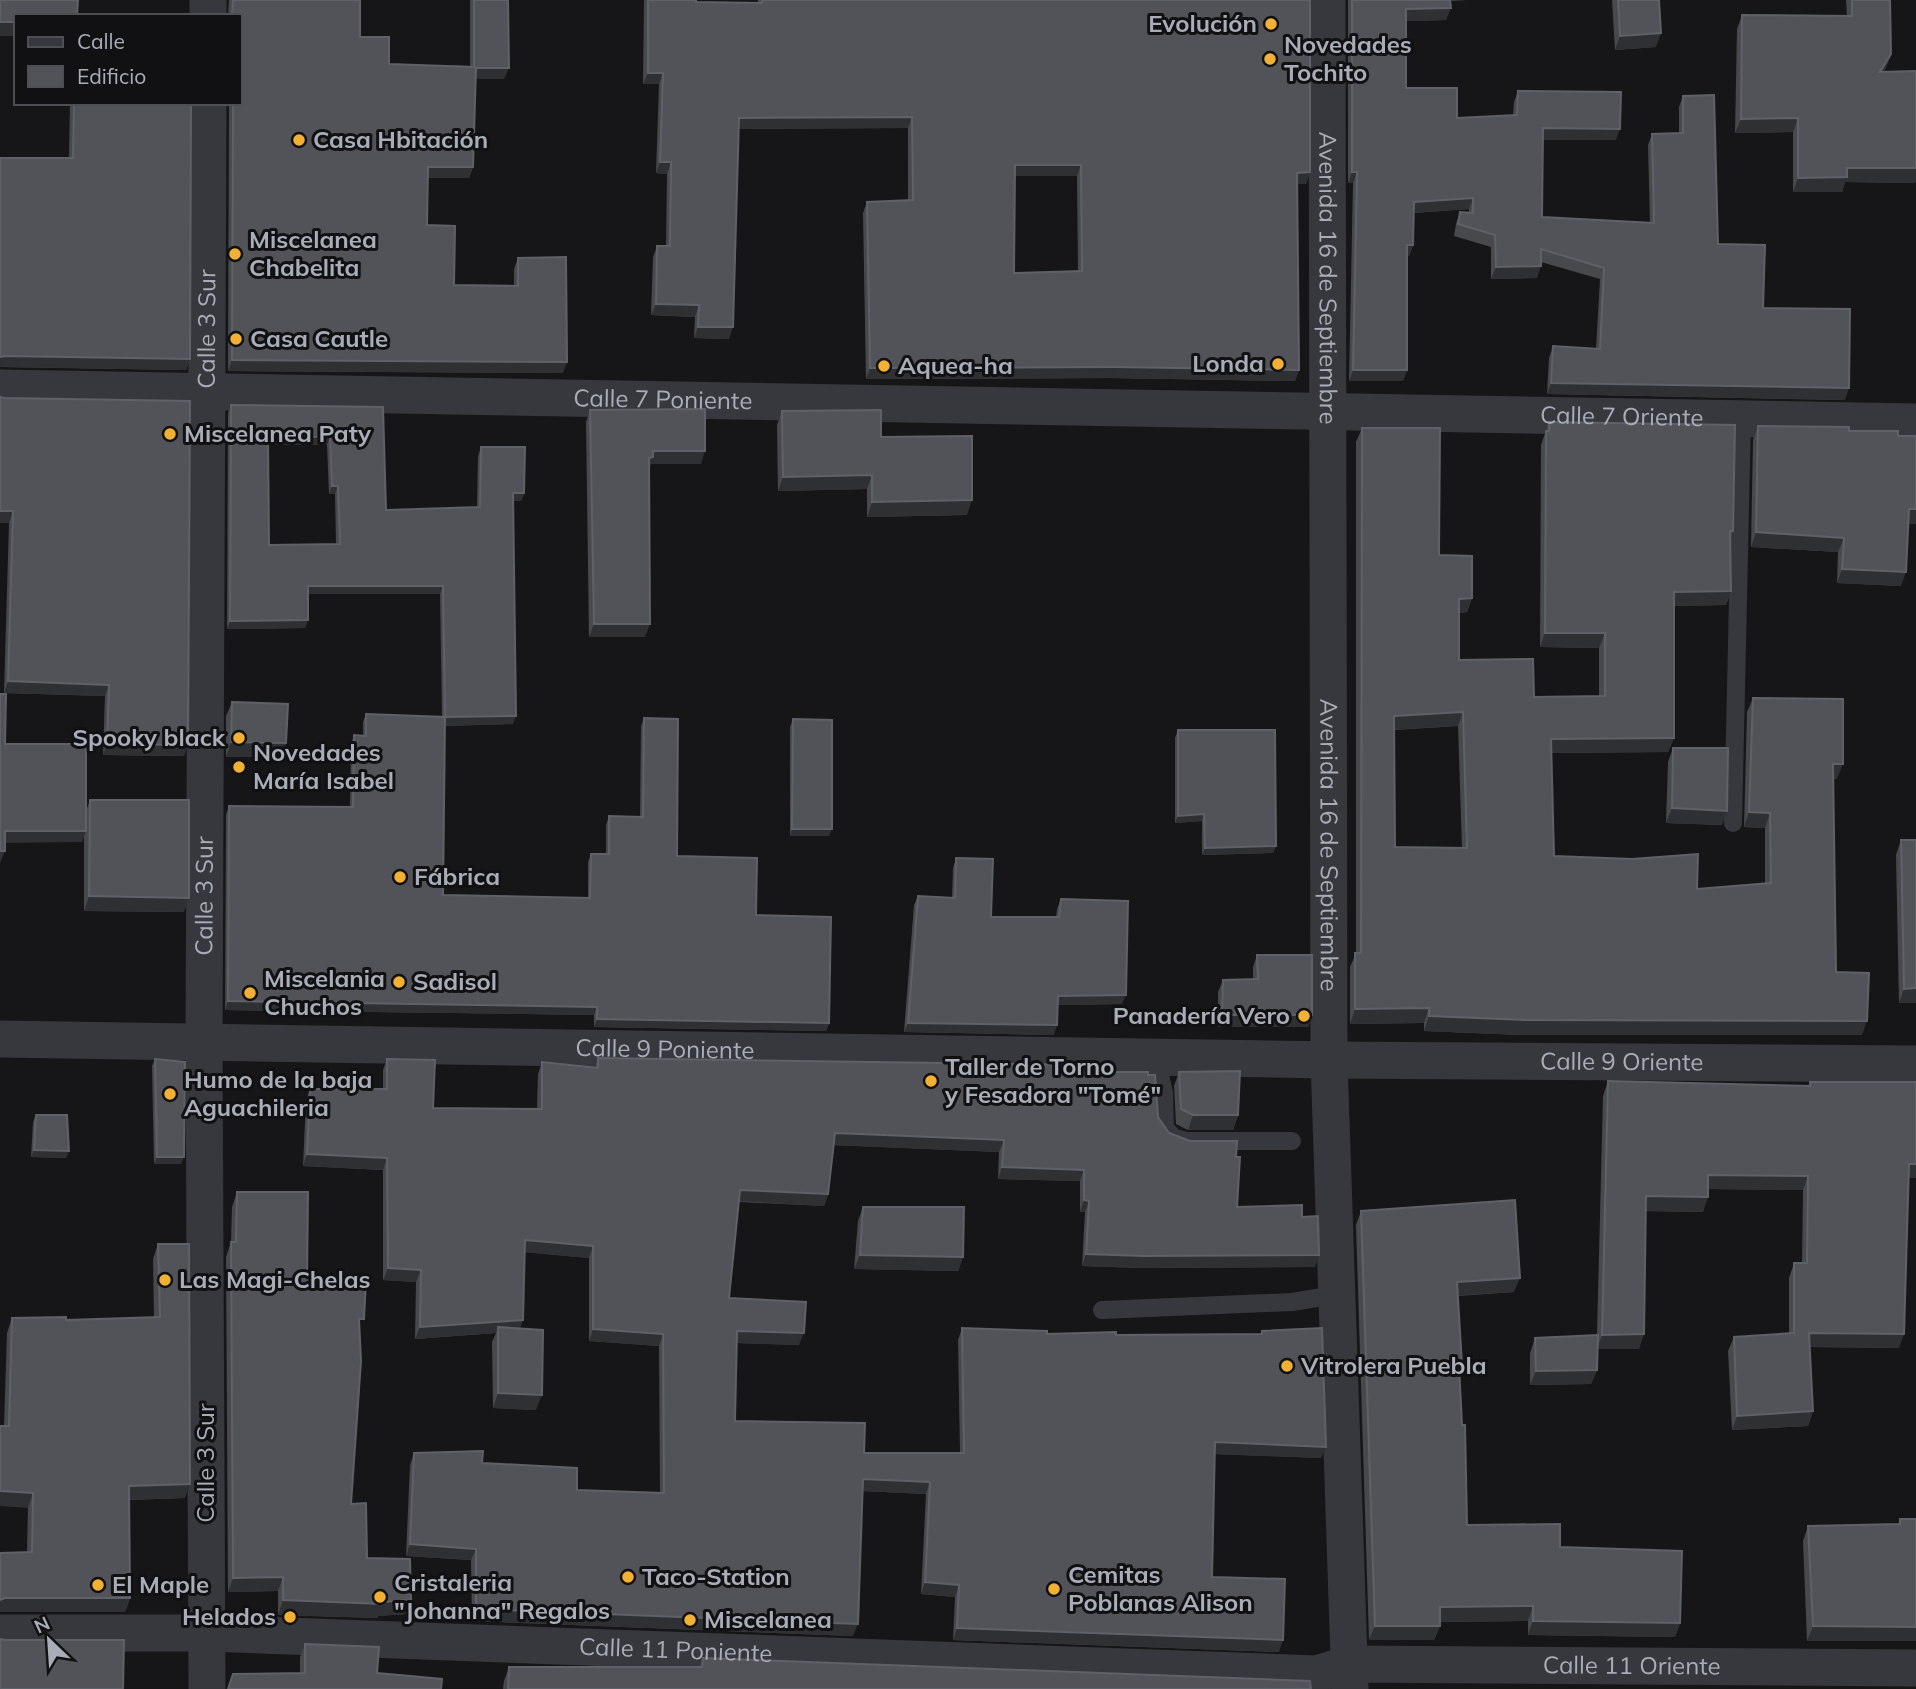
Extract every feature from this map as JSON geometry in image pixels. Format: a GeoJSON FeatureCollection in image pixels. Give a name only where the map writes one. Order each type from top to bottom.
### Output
{"type":"FeatureCollection","features":[{"type":"Feature","properties":{"kind":"street","name":"Avenida 16 de Septiembre"},"geometry":{"type":"LineString","coordinates":[[1328,0],[1329,1059],[1350,1676]]}},
{"type":"Feature","properties":{"kind":"street","name":"Calle 3 Sur"},"geometry":{"type":"LineString","coordinates":[[206,1689],[204,1042],[208,105]]}},
{"type":"Feature","properties":{"kind":"street","name":"Calle 7 Poniente"},"geometry":{"type":"LineString","coordinates":[[0,388],[1328,412]]}},
{"type":"Feature","properties":{"kind":"street","name":"Calle 7 Oriente"},"geometry":{"type":"LineString","coordinates":[[1328,412],[1916,422]]}},
{"type":"Feature","properties":{"kind":"street","name":"Calle 9 Poniente"},"geometry":{"type":"LineString","coordinates":[[0,1039],[1329,1059]]}},
{"type":"Feature","properties":{"kind":"street","name":"Calle 9 Oriente"},"geometry":{"type":"LineString","coordinates":[[1329,1059],[1916,1064]]}},
{"type":"Feature","properties":{"kind":"street","name":"Calle 11 Poniente"},"geometry":{"type":"LineString","coordinates":[[0,1633],[206,1633],[1350,1676]]}},
{"type":"Feature","properties":{"kind":"street","name":"Calle 11 Oriente"},"geometry":{"type":"LineString","coordinates":[[1350,1676],[1701,1678],[1916,1668]]}},
{"type":"Feature","properties":{"kind":"lane"},"geometry":{"type":"LineString","coordinates":[[1733,823],[1742,419]]}},
{"type":"Feature","properties":{"kind":"lane"},"geometry":{"type":"LineString","coordinates":[[1156,1057],[1164,1093],[1165,1128],[1173,1137],[1186,1141],[1292,1141]]}},
{"type":"Feature","properties":{"kind":"lane"},"geometry":{"type":"LineString","coordinates":[[1102,1310],[1292,1302],[1335,1295]]}},
{"type":"Feature","properties":{"kind":"building"},"geometry":{"type":"Polygon","coordinates":[[[0,0],[78,0],[77,14],[14,14],[14,22],[0,22],[0,0]]]}},
{"type":"Feature","properties":{"kind":"building"},"geometry":{"type":"Polygon","coordinates":[[[233,0],[360,0],[360,37],[389,37],[389,64],[474,67],[474,0],[508,0],[509,68],[476,68],[473,167],[428,167],[427,225],[455,226],[454,285],[518,286],[518,258],[566,257],[567,362],[232,360],[233,105],[242,105],[242,14],[232,14],[233,0]]]}},
{"type":"Feature","properties":{"kind":"building"},"geometry":{"type":"Polygon","coordinates":[[[648,0],[762,3],[762,0],[1310,0],[1310,172],[1297,173],[1299,370],[1114,367],[870,368],[867,202],[913,200],[912,117],[739,118],[733,327],[698,327],[699,305],[656,304],[657,246],[670,246],[671,162],[660,162],[663,73],[648,73],[648,0]],[[1015,165],[1014,273],[1082,271],[1081,165],[1015,165]]]}},
{"type":"Feature","properties":{"kind":"building"},"geometry":{"type":"Polygon","coordinates":[[[1352,0],[1450,0],[1451,8],[1406,9],[1406,88],[1457,88],[1457,118],[1517,115],[1518,91],[1621,92],[1620,129],[1543,128],[1542,217],[1654,223],[1652,134],[1683,133],[1683,96],[1714,95],[1718,244],[1765,245],[1763,308],[1850,309],[1849,388],[1551,383],[1553,346],[1600,349],[1604,268],[1541,249],[1541,266],[1496,267],[1495,235],[1458,224],[1460,212],[1473,213],[1473,198],[1414,202],[1413,245],[1407,245],[1407,370],[1353,370],[1357,172],[1352,172],[1352,0]]]}},
{"type":"Feature","properties":{"kind":"building"},"geometry":{"type":"Polygon","coordinates":[[[1618,0],[1659,0],[1661,33],[1620,36],[1618,0]]]}},
{"type":"Feature","properties":{"kind":"building"},"geometry":{"type":"Polygon","coordinates":[[[1852,0],[1890,0],[1891,54],[1880,72],[1916,71],[1916,168],[1847,168],[1847,177],[1798,178],[1798,118],[1741,119],[1742,15],[1852,16],[1852,0]]]}},
{"type":"Feature","properties":{"kind":"building"},"geometry":{"type":"Polygon","coordinates":[[[74,105],[191,105],[190,359],[0,357],[0,158],[73,158],[74,105]]]}},
{"type":"Feature","properties":{"kind":"building"},"geometry":{"type":"Polygon","coordinates":[[[0,397],[190,401],[188,745],[107,744],[109,685],[8,681],[13,511],[0,511],[0,397]]]}},
{"type":"Feature","properties":{"kind":"building"},"geometry":{"type":"Polygon","coordinates":[[[231,405],[383,407],[386,510],[480,507],[481,447],[525,447],[524,493],[513,493],[516,716],[445,717],[443,586],[308,586],[308,620],[230,621],[231,405]],[[268,436],[269,545],[340,544],[338,486],[332,486],[330,437],[268,436]]]}},
{"type":"Feature","properties":{"kind":"building"},"geometry":{"type":"Polygon","coordinates":[[[705,409],[705,451],[653,451],[653,457],[649,458],[650,624],[594,624],[590,410],[705,409]]]}},
{"type":"Feature","properties":{"kind":"building"},"geometry":{"type":"Polygon","coordinates":[[[881,410],[881,437],[972,436],[972,500],[872,502],[872,475],[783,477],[782,411],[881,410]]]}},
{"type":"Feature","properties":{"kind":"building"},"geometry":{"type":"Polygon","coordinates":[[[1549,422],[1735,425],[1733,531],[1730,531],[1731,591],[1674,592],[1674,738],[1551,739],[1554,856],[1632,859],[1698,854],[1697,889],[1771,883],[1770,813],[1749,812],[1753,698],[1843,699],[1843,764],[1833,764],[1836,972],[1869,973],[1867,1021],[1526,1020],[1429,1016],[1429,1008],[1355,1009],[1355,953],[1361,953],[1362,428],[1440,428],[1439,555],[1472,556],[1472,598],[1459,599],[1459,660],[1533,659],[1534,697],[1605,696],[1605,633],[1545,633],[1546,431],[1549,431],[1549,422]],[[1463,712],[1394,716],[1395,847],[1467,848],[1463,712]]]}},
{"type":"Feature","properties":{"kind":"building"},"geometry":{"type":"Polygon","coordinates":[[[1758,426],[1849,427],[1849,431],[1898,431],[1898,436],[1916,436],[1916,509],[1909,509],[1906,572],[1842,569],[1844,538],[1756,532],[1758,426]]]}},
{"type":"Feature","properties":{"kind":"building"},"geometry":{"type":"Polygon","coordinates":[[[0,694],[6,694],[5,744],[86,744],[86,831],[5,831],[5,851],[0,851],[0,694]]]}},
{"type":"Feature","properties":{"kind":"building"},"geometry":{"type":"Polygon","coordinates":[[[232,702],[288,704],[286,743],[231,742],[232,702]]]}},
{"type":"Feature","properties":{"kind":"building"},"geometry":{"type":"Polygon","coordinates":[[[366,714],[445,717],[443,895],[590,898],[591,854],[609,854],[609,816],[643,817],[644,718],[678,719],[677,856],[757,858],[756,915],[831,917],[829,1023],[597,1019],[597,1007],[228,1001],[229,806],[353,807],[354,735],[366,736],[366,714]]]}},
{"type":"Feature","properties":{"kind":"building"},"geometry":{"type":"Polygon","coordinates":[[[793,719],[832,720],[832,829],[792,829],[793,719]]]}},
{"type":"Feature","properties":{"kind":"building"},"geometry":{"type":"Polygon","coordinates":[[[1178,730],[1275,730],[1276,846],[1205,848],[1204,814],[1178,816],[1178,730]]]}},
{"type":"Feature","properties":{"kind":"building"},"geometry":{"type":"Polygon","coordinates":[[[1673,748],[1728,748],[1727,811],[1672,808],[1673,748]]]}},
{"type":"Feature","properties":{"kind":"building"},"geometry":{"type":"Polygon","coordinates":[[[90,800],[189,800],[189,898],[89,896],[90,800]]]}},
{"type":"Feature","properties":{"kind":"building"},"geometry":{"type":"Polygon","coordinates":[[[1901,840],[1916,840],[1916,988],[1904,989],[1901,840]]]}},
{"type":"Feature","properties":{"kind":"building"},"geometry":{"type":"Polygon","coordinates":[[[956,858],[993,859],[991,917],[1059,917],[1061,899],[1128,901],[1126,995],[1058,996],[1057,1025],[908,1023],[918,896],[955,898],[956,858]]]}},
{"type":"Feature","properties":{"kind":"building"},"geometry":{"type":"Polygon","coordinates":[[[1257,955],[1312,955],[1312,1015],[1222,1015],[1223,980],[1258,979],[1257,955]]]}},
{"type":"Feature","properties":{"kind":"building"},"geometry":{"type":"Polygon","coordinates":[[[598,1058],[1079,1065],[1078,1072],[1148,1072],[1148,1075],[1155,1075],[1158,1117],[1169,1133],[1190,1141],[1237,1141],[1236,1157],[1240,1157],[1237,1207],[1302,1205],[1302,1217],[1318,1216],[1319,1255],[1086,1254],[1089,1201],[1084,1200],[1084,1170],[1002,1167],[1004,1140],[835,1133],[828,1194],[740,1190],[729,1298],[806,1302],[804,1333],[737,1331],[735,1421],[865,1423],[864,1453],[964,1453],[962,1328],[1047,1331],[1047,1334],[1116,1332],[1116,1335],[1262,1334],[1262,1331],[1322,1328],[1326,1447],[1215,1442],[1212,1577],[1285,1579],[1283,1640],[957,1628],[959,1585],[925,1582],[930,1482],[863,1479],[858,1624],[476,1609],[476,1549],[410,1544],[414,1453],[483,1451],[482,1463],[577,1468],[577,1490],[664,1493],[663,1334],[593,1329],[593,1246],[525,1240],[523,1320],[420,1327],[421,1270],[388,1268],[387,1158],[307,1154],[310,1089],[387,1089],[387,1059],[435,1060],[433,1108],[542,1109],[542,1062],[598,1068],[598,1058]]]}},
{"type":"Feature","properties":{"kind":"building"},"geometry":{"type":"Polygon","coordinates":[[[155,1059],[185,1062],[184,1157],[157,1157],[155,1059]]]}},
{"type":"Feature","properties":{"kind":"building"},"geometry":{"type":"Polygon","coordinates":[[[1240,1071],[1238,1115],[1193,1115],[1181,1109],[1179,1072],[1240,1071]]]}},
{"type":"Feature","properties":{"kind":"building"},"geometry":{"type":"Polygon","coordinates":[[[1608,1081],[1810,1086],[1810,1082],[1916,1082],[1916,1164],[1909,1164],[1904,1334],[1809,1333],[1813,1411],[1737,1416],[1734,1337],[1794,1333],[1794,1263],[1807,1263],[1808,1176],[1708,1175],[1708,1197],[1646,1196],[1644,1334],[1602,1335],[1608,1081]]]}},
{"type":"Feature","properties":{"kind":"building"},"geometry":{"type":"Polygon","coordinates":[[[36,1115],[67,1115],[69,1151],[34,1150],[36,1115]]]}},
{"type":"Feature","properties":{"kind":"building"},"geometry":{"type":"Polygon","coordinates":[[[237,1192],[308,1192],[307,1277],[366,1279],[364,1319],[359,1319],[361,1361],[351,1504],[366,1503],[367,1558],[410,1559],[411,1600],[382,1604],[283,1600],[283,1577],[233,1578],[231,1242],[236,1242],[237,1192]]]}},
{"type":"Feature","properties":{"kind":"building"},"geometry":{"type":"Polygon","coordinates":[[[1515,1200],[1520,1278],[1457,1282],[1462,1425],[1465,1425],[1467,1525],[1560,1524],[1560,1547],[1682,1551],[1680,1623],[1533,1621],[1533,1606],[1440,1607],[1440,1626],[1375,1626],[1361,1211],[1515,1200]]]}},
{"type":"Feature","properties":{"kind":"building"},"geometry":{"type":"Polygon","coordinates":[[[863,1207],[964,1207],[963,1257],[860,1255],[863,1207]]]}},
{"type":"Feature","properties":{"kind":"building"},"geometry":{"type":"Polygon","coordinates":[[[158,1244],[189,1244],[190,1484],[129,1486],[130,1598],[0,1600],[0,1553],[32,1552],[33,1493],[0,1491],[0,1426],[9,1426],[12,1318],[66,1317],[66,1320],[160,1317],[158,1244]]]}},
{"type":"Feature","properties":{"kind":"building"},"geometry":{"type":"Polygon","coordinates":[[[498,1327],[543,1330],[542,1395],[498,1393],[498,1327]]]}},
{"type":"Feature","properties":{"kind":"building"},"geometry":{"type":"Polygon","coordinates":[[[1598,1335],[1597,1370],[1536,1371],[1535,1338],[1598,1335]]]}},
{"type":"Feature","properties":{"kind":"building"},"geometry":{"type":"Polygon","coordinates":[[[1900,1519],[1916,1519],[1916,1627],[1813,1626],[1808,1526],[1900,1524],[1900,1519]]]}},
{"type":"Feature","properties":{"kind":"building"},"geometry":{"type":"Polygon","coordinates":[[[0,1639],[124,1640],[123,1689],[0,1689],[0,1639]]]}},
{"type":"Feature","properties":{"kind":"building"},"geometry":{"type":"Polygon","coordinates":[[[305,1644],[379,1647],[377,1673],[442,1679],[441,1689],[228,1689],[233,1674],[305,1673],[305,1644]]]}},
{"type":"Feature","properties":{"kind":"building"},"geometry":{"type":"Polygon","coordinates":[[[703,1658],[1310,1681],[1311,1689],[508,1689],[509,1667],[702,1667],[703,1658]]]}},
{"type":"Feature","properties":{"kind":"place","name":"Evolución"},"geometry":{"type":"Point","coordinates":[1271,24]}},
{"type":"Feature","properties":{"kind":"place","name":"Novedades Tochito"},"geometry":{"type":"Point","coordinates":[1270,59]}},
{"type":"Feature","properties":{"kind":"place","name":"Casa Hbitación"},"geometry":{"type":"Point","coordinates":[299,140]}},
{"type":"Feature","properties":{"kind":"place","name":"Miscelanea Chabelita"},"geometry":{"type":"Point","coordinates":[235,254]}},
{"type":"Feature","properties":{"kind":"place","name":"Casa Cautle"},"geometry":{"type":"Point","coordinates":[236,339]}},
{"type":"Feature","properties":{"kind":"place","name":"Londa"},"geometry":{"type":"Point","coordinates":[1278,364]}},
{"type":"Feature","properties":{"kind":"place","name":"Aquea-ha"},"geometry":{"type":"Point","coordinates":[884,366]}},
{"type":"Feature","properties":{"kind":"place","name":"Miscelanea Paty"},"geometry":{"type":"Point","coordinates":[170,434]}},
{"type":"Feature","properties":{"kind":"place","name":"Spooky black"},"geometry":{"type":"Point","coordinates":[239,738]}},
{"type":"Feature","properties":{"kind":"place","name":"Novedades María Isabel"},"geometry":{"type":"Point","coordinates":[239,767]}},
{"type":"Feature","properties":{"kind":"place","name":"Fábrica"},"geometry":{"type":"Point","coordinates":[400,877]}},
{"type":"Feature","properties":{"kind":"place","name":"Sadisol"},"geometry":{"type":"Point","coordinates":[399,982]}},
{"type":"Feature","properties":{"kind":"place","name":"Miscelania Chuchos"},"geometry":{"type":"Point","coordinates":[250,993]}},
{"type":"Feature","properties":{"kind":"place","name":"Panadería Vero"},"geometry":{"type":"Point","coordinates":[1304,1016]}},
{"type":"Feature","properties":{"kind":"place","name":"Taller de Torno y Fesadora \"Tomé\""},"geometry":{"type":"Point","coordinates":[931,1081]}},
{"type":"Feature","properties":{"kind":"place","name":"Humo de la baja Aguachileria"},"geometry":{"type":"Point","coordinates":[170,1094]}},
{"type":"Feature","properties":{"kind":"place","name":"Las Magi-Chelas"},"geometry":{"type":"Point","coordinates":[165,1280]}},
{"type":"Feature","properties":{"kind":"place","name":"Vitrolera Puebla"},"geometry":{"type":"Point","coordinates":[1287,1366]}},
{"type":"Feature","properties":{"kind":"place","name":"Taco-Station"},"geometry":{"type":"Point","coordinates":[628,1577]}},
{"type":"Feature","properties":{"kind":"place","name":"El Maple"},"geometry":{"type":"Point","coordinates":[98,1585]}},
{"type":"Feature","properties":{"kind":"place","name":"Cemitas Poblanas Alison"},"geometry":{"type":"Point","coordinates":[1054,1589]}},
{"type":"Feature","properties":{"kind":"place","name":"Cristaleria \"Johanna\" Regalos"},"geometry":{"type":"Point","coordinates":[380,1597]}},
{"type":"Feature","properties":{"kind":"place","name":"Helados"},"geometry":{"type":"Point","coordinates":[290,1617]}},
{"type":"Feature","properties":{"kind":"place","name":"Miscelanea"},"geometry":{"type":"Point","coordinates":[690,1620]}}]}
